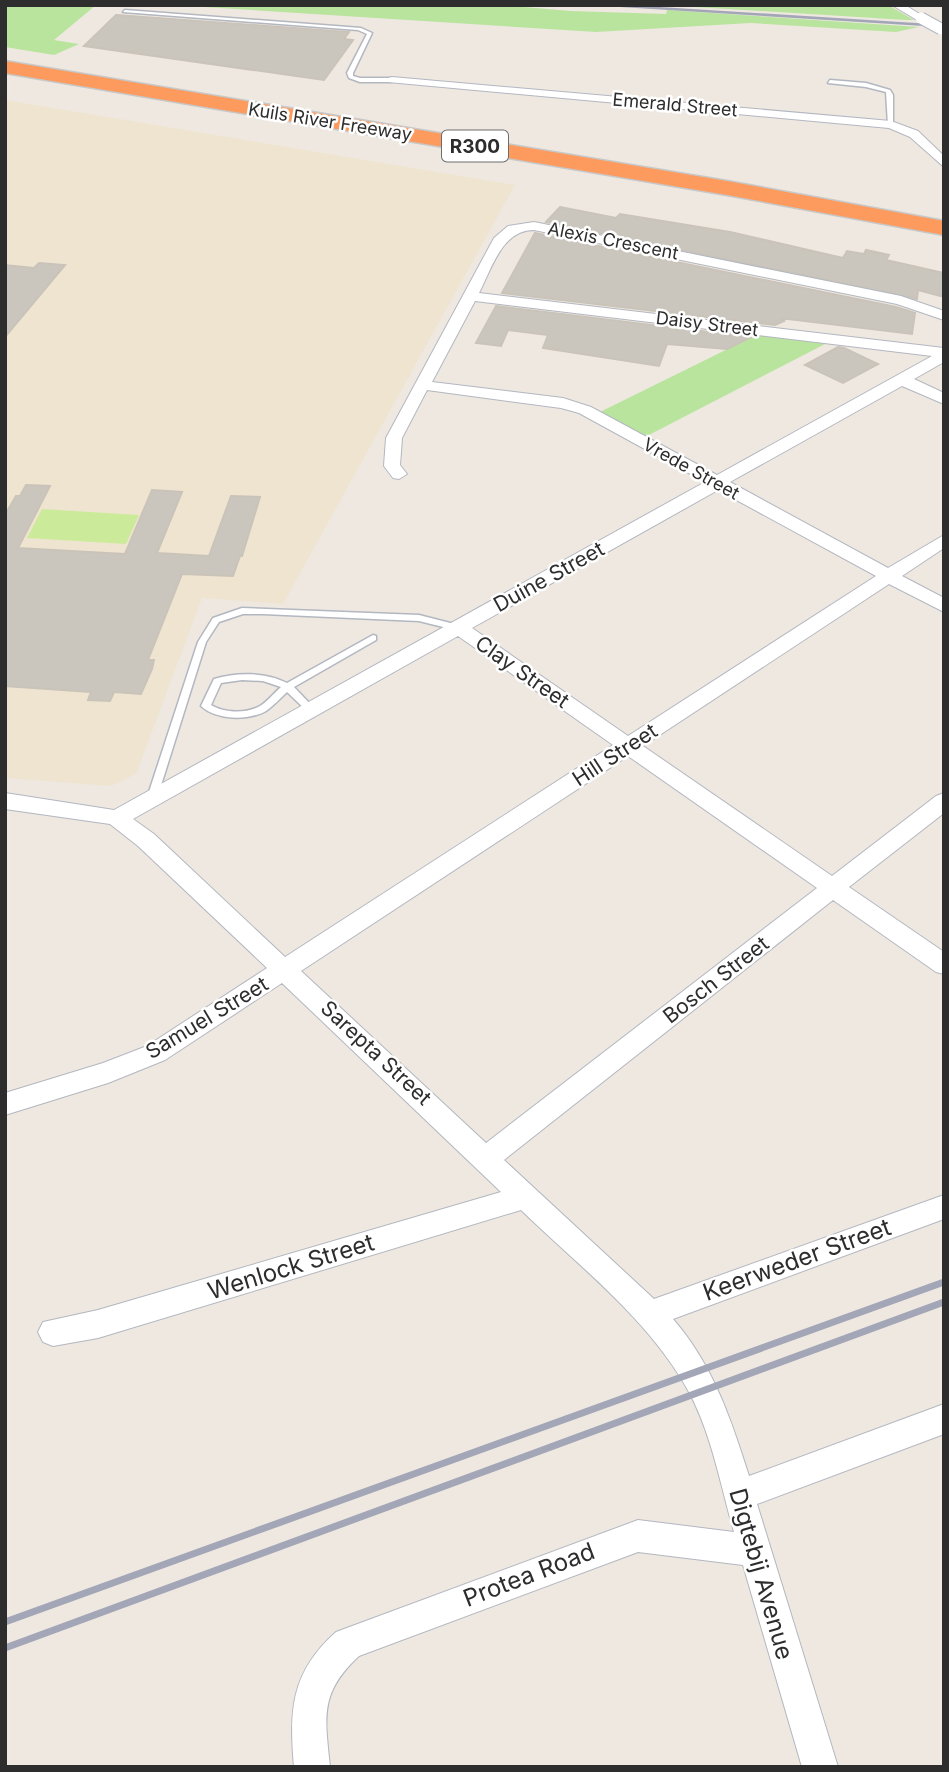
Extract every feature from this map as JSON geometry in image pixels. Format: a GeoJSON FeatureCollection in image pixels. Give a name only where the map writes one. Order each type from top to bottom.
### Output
{"type":"FeatureCollection","features":[{"type":"Feature","properties":{"kind":"highway","name":"Kuils River Freeway"},"geometry":{"type":"LineString","coordinates":[[5,54],[658,160],[944,211]]}},
{"type":"Feature","properties":{"kind":"highway","name":"Kuils River Freeway"},"geometry":{"type":"LineString","coordinates":[[5,68],[727,188],[944,228]]}},
{"type":"Feature","properties":{"kind":"street"},"geometry":{"type":"LineString","coordinates":[[897,5],[942,29]]}},
{"type":"Feature","properties":{"kind":"street","name":"Emerald Street"},"geometry":{"type":"LineString","coordinates":[[392,79],[891,125],[914,134],[944,163]]}},
{"type":"Feature","properties":{"kind":"street","name":"Alexis Crescent"},"geometry":{"type":"LineString","coordinates":[[399,474],[393,466],[394,438],[509,229],[535,226],[901,300],[944,316]]}},
{"type":"Feature","properties":{"kind":"street","name":"Daisy Street"},"geometry":{"type":"LineString","coordinates":[[470,296],[944,355]]}},
{"type":"Feature","properties":{"kind":"street","name":"Duine Street"},"geometry":{"type":"LineString","coordinates":[[117,818],[944,355]]}},
{"type":"Feature","properties":{"kind":"street"},"geometry":{"type":"LineString","coordinates":[[903,380],[944,399]]}},
{"type":"Feature","properties":{"kind":"street","name":"Vrede Street"},"geometry":{"type":"LineString","coordinates":[[421,385],[575,406],[944,606]]}},
{"type":"Feature","properties":{"kind":"street","name":"Hill Street"},"geometry":{"type":"LineString","coordinates":[[287,969],[944,540]]}},
{"type":"Feature","properties":{"kind":"street","name":"Clay Street"},"geometry":{"type":"LineString","coordinates":[[459,628],[944,965]]}},
{"type":"Feature","properties":{"kind":"street","name":"Sarepta Street"},"geometry":{"type":"LineString","coordinates":[[5,801],[74,809],[117,818],[146,840],[287,969],[527,1196],[611,1280],[650,1314],[680,1349],[700,1382]]}},
{"type":"Feature","properties":{"kind":"street","name":"Bosch Street"},"geometry":{"type":"LineString","coordinates":[[487,1158],[944,801]]}},
{"type":"Feature","properties":{"kind":"street","name":"Samuel Street"},"geometry":{"type":"LineString","coordinates":[[5,1104],[108,1072],[156,1053],[287,969]]}},
{"type":"Feature","properties":{"kind":"street","name":"Wenlock Street"},"geometry":{"type":"LineString","coordinates":[[52,1332],[98,1324],[527,1196]]}},
{"type":"Feature","properties":{"kind":"street","name":"Keerweder Street"},"geometry":{"type":"LineString","coordinates":[[650,1314],[944,1207]]}},
{"type":"Feature","properties":{"kind":"street","name":"Digtebij Avenue"},"geometry":{"type":"LineString","coordinates":[[700,1382],[724,1446],[820,1767]]}},
{"type":"Feature","properties":{"kind":"street"},"geometry":{"type":"LineString","coordinates":[[738,1496],[944,1419]]}},
{"type":"Feature","properties":{"kind":"street","name":"Protea Road"},"geometry":{"type":"LineString","coordinates":[[312,1767],[307,1721],[309,1703],[321,1670],[348,1644],[638,1536],[753,1549]]}},
{"type":"Feature","properties":{"kind":"lane"},"geometry":{"type":"LineString","coordinates":[[125,11],[359,29],[370,33],[350,73],[351,77],[360,80],[392,79]]}},
{"type":"Feature","properties":{"kind":"lane"},"geometry":{"type":"LineString","coordinates":[[830,82],[866,85],[888,91],[891,125]]}},
{"type":"Feature","properties":{"kind":"lane","name":"Clay Street"},"geometry":{"type":"LineString","coordinates":[[152,798],[202,642],[216,620],[242,611],[263,611],[419,618],[459,628]]}},
{"type":"Feature","properties":{"kind":"lane"},"geometry":{"type":"LineString","coordinates":[[311,710],[287,687],[270,680],[222,678],[213,685],[206,706],[217,713],[248,714],[262,709],[287,687],[373,638]]}},
{"type":"Feature","properties":{"kind":"shaded area"},"geometry":{"type":"Polygon","coordinates":[[[5,100],[515,185],[283,604],[202,598],[136,774],[111,786],[5,778],[5,100]]]}},
{"type":"Feature","properties":{"kind":"green space"},"geometry":{"type":"Polygon","coordinates":[[[5,5],[96,5],[54,40],[79,44],[54,55],[5,47],[5,5]]]}},
{"type":"Feature","properties":{"kind":"green space"},"geometry":{"type":"Polygon","coordinates":[[[173,5],[498,5],[666,14],[667,10],[919,27],[896,32],[750,23],[596,32],[173,5]]]}},
{"type":"Feature","properties":{"kind":"green space"},"geometry":{"type":"Polygon","coordinates":[[[663,5],[888,5],[914,20],[906,20],[663,5]]]}},
{"type":"Feature","properties":{"kind":"green space"},"geometry":{"type":"Polygon","coordinates":[[[756,335],[827,343],[645,437],[600,412],[756,335]]]}},
{"type":"Feature","properties":{"kind":"green space"},"geometry":{"type":"Polygon","coordinates":[[[42,509],[139,515],[126,544],[27,538],[42,509]]]}},
{"type":"Feature","properties":{"kind":"building"},"geometry":{"type":"Polygon","coordinates":[[[116,15],[349,32],[344,39],[353,40],[324,80],[84,46],[116,15]]]}},
{"type":"Feature","properties":{"kind":"building"},"geometry":{"type":"Polygon","coordinates":[[[560,207],[616,218],[620,214],[730,232],[843,258],[847,251],[864,254],[866,250],[889,255],[886,260],[944,273],[944,297],[918,290],[917,299],[546,222],[560,207]]]}},
{"type":"Feature","properties":{"kind":"building"},"geometry":{"type":"Polygon","coordinates":[[[535,233],[896,307],[915,313],[912,334],[788,319],[780,319],[784,321],[775,325],[502,293],[535,233]]]}},
{"type":"Feature","properties":{"kind":"building"},"geometry":{"type":"Polygon","coordinates":[[[39,263],[65,265],[5,337],[5,265],[34,268],[39,263]]]}},
{"type":"Feature","properties":{"kind":"building"},"geometry":{"type":"Polygon","coordinates":[[[496,306],[751,337],[727,349],[667,344],[659,366],[543,348],[548,335],[508,330],[501,346],[476,343],[496,306]]]}},
{"type":"Feature","properties":{"kind":"building"},"geometry":{"type":"Polygon","coordinates":[[[838,347],[878,364],[843,383],[805,365],[838,347]]]}},
{"type":"Feature","properties":{"kind":"building"},"geometry":{"type":"Polygon","coordinates":[[[26,485],[50,486],[18,548],[125,554],[152,490],[182,492],[157,553],[209,556],[231,496],[260,497],[233,576],[182,574],[148,660],[154,660],[141,694],[114,692],[110,701],[88,700],[91,692],[5,686],[5,515],[26,485]]]}},
{"type":"Feature","properties":{"kind":"railway"},"geometry":{"type":"LineString","coordinates":[[608,5],[944,26]]}},
{"type":"Feature","properties":{"kind":"railway"},"geometry":{"type":"LineString","coordinates":[[5,1622],[944,1282]]}},
{"type":"Feature","properties":{"kind":"railway"},"geometry":{"type":"LineString","coordinates":[[5,1648],[944,1302]]}}]}
